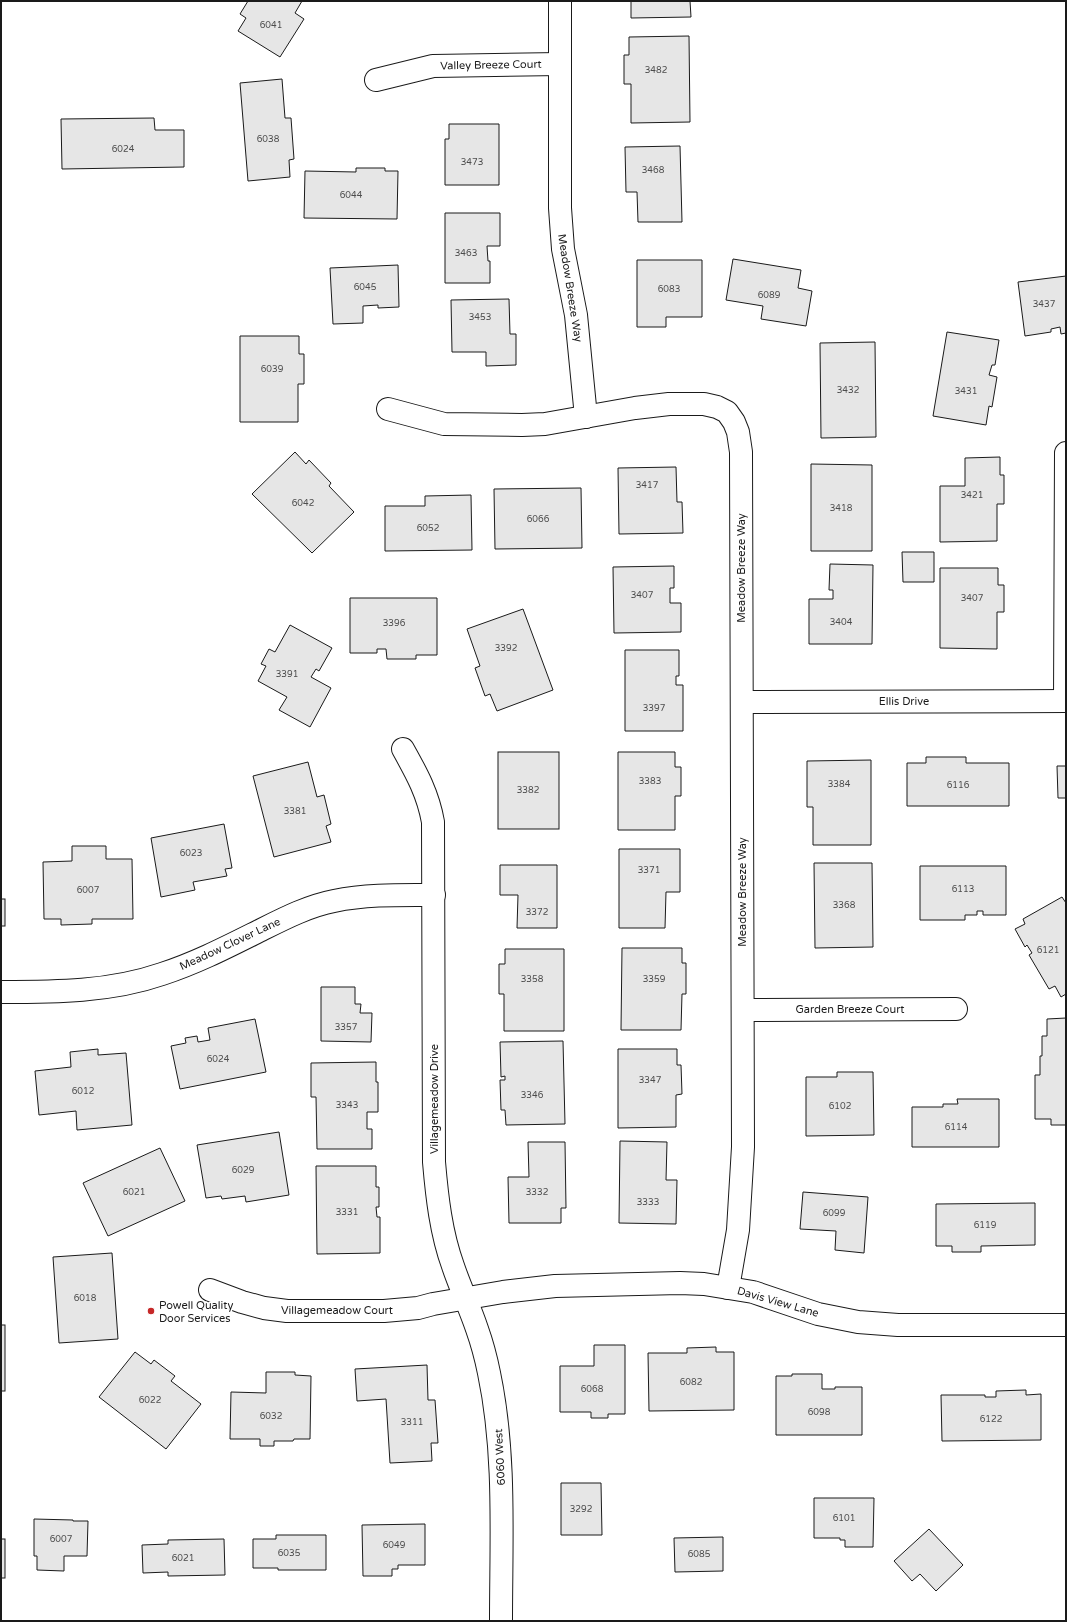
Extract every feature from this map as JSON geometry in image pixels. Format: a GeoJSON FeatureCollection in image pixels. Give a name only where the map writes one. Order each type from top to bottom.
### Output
{"type":"FeatureCollection","features":[{"type":"Feature","properties":{"kind":"street","name":"Meadow Breeze Way"},"geometry":{"type":"LineString","coordinates":[[560,1],[560,216],[563,249],[576,315],[586,416],[670,404],[704,404],[717,407],[727,412],[734,422],[740,442],[743,1010],[742,1176],[738,1230],[728,1288]]}},
{"type":"Feature","properties":{"kind":"street","name":"Valley Breeze Court"},"geometry":{"type":"LineString","coordinates":[[376,80],[433,66],[560,64]]}},
{"type":"Feature","properties":{"kind":"street"},"geometry":{"type":"LineString","coordinates":[[388,409],[432,422],[456,425],[545,424],[586,416]]}},
{"type":"Feature","properties":{"kind":"street"},"geometry":{"type":"LineString","coordinates":[[1065,701],[1066,453]]}},
{"type":"Feature","properties":{"kind":"street","name":"Ellis Drive"},"geometry":{"type":"LineString","coordinates":[[742,702],[1065,701]]}},
{"type":"Feature","properties":{"kind":"street","name":"Villagemeadow Drive"},"geometry":{"type":"LineString","coordinates":[[403,749],[424,789],[430,805],[433,822],[434,1162],[441,1218],[446,1242],[453,1266],[466,1298]]}},
{"type":"Feature","properties":{"kind":"street","name":"Meadow Clover Lane"},"geometry":{"type":"LineString","coordinates":[[1,992],[50,992],[111,987],[161,975],[198,961],[292,914],[334,901],[388,895],[434,895]]}},
{"type":"Feature","properties":{"kind":"street","name":"Garden Breeze Court"},"geometry":{"type":"LineString","coordinates":[[743,1010],[956,1009]]}},
{"type":"Feature","properties":{"kind":"street","name":"Davis View Lane"},"geometry":{"type":"LineString","coordinates":[[466,1298],[529,1288],[580,1285],[680,1284],[728,1288],[753,1292],[818,1314],[858,1322],[898,1325],[1066,1325]]}},
{"type":"Feature","properties":{"kind":"street","name":"Villagemeadow Court"},"geometry":{"type":"LineString","coordinates":[[210,1290],[242,1302],[264,1308],[287,1311],[401,1310],[466,1298]]}},
{"type":"Feature","properties":{"kind":"street","name":"6060 West"},"geometry":{"type":"LineString","coordinates":[[466,1298],[478,1330],[489,1371],[498,1422],[501,1472],[501,1621]]}},
{"type":"Feature","properties":{"kind":"building"},"geometry":{"type":"Polygon","coordinates":[[[248,1],[302,1],[295,13],[304,19],[280,57],[238,31],[246,18],[240,14],[248,1]]]}},
{"type":"Feature","properties":{"kind":"building"},"geometry":{"type":"Polygon","coordinates":[[[631,1],[690,1],[691,17],[631,18],[631,1]]]}},
{"type":"Feature","properties":{"kind":"building"},"geometry":{"type":"Polygon","coordinates":[[[689,36],[690,122],[631,123],[631,84],[624,84],[624,55],[629,55],[629,37],[689,36]]]}},
{"type":"Feature","properties":{"kind":"building"},"geometry":{"type":"Polygon","coordinates":[[[282,79],[285,118],[291,118],[294,159],[289,160],[290,177],[248,181],[240,83],[282,79]]]}},
{"type":"Feature","properties":{"kind":"building"},"geometry":{"type":"Polygon","coordinates":[[[154,118],[155,130],[184,130],[184,167],[62,169],[61,119],[154,118]]]}},
{"type":"Feature","properties":{"kind":"building"},"geometry":{"type":"Polygon","coordinates":[[[449,124],[499,124],[499,185],[445,185],[445,139],[449,139],[449,124]]]}},
{"type":"Feature","properties":{"kind":"building"},"geometry":{"type":"Polygon","coordinates":[[[680,146],[682,222],[638,222],[637,192],[626,192],[625,147],[680,146]]]}},
{"type":"Feature","properties":{"kind":"building"},"geometry":{"type":"Polygon","coordinates":[[[356,168],[385,168],[385,171],[398,171],[397,219],[304,218],[305,171],[356,172],[356,168]]]}},
{"type":"Feature","properties":{"kind":"building"},"geometry":{"type":"Polygon","coordinates":[[[445,213],[500,213],[500,246],[487,246],[488,261],[490,261],[490,283],[445,283],[445,213]]]}},
{"type":"Feature","properties":{"kind":"building"},"geometry":{"type":"Polygon","coordinates":[[[733,259],[801,270],[798,288],[812,291],[806,326],[761,319],[763,306],[726,300],[733,259]]]}},
{"type":"Feature","properties":{"kind":"building"},"geometry":{"type":"Polygon","coordinates":[[[637,260],[702,260],[702,317],[666,317],[666,327],[637,327],[637,260]]]}},
{"type":"Feature","properties":{"kind":"building"},"geometry":{"type":"Polygon","coordinates":[[[398,265],[399,307],[378,308],[378,305],[363,306],[363,323],[333,324],[330,268],[398,265]]]}},
{"type":"Feature","properties":{"kind":"building"},"geometry":{"type":"Polygon","coordinates":[[[1066,276],[1066,333],[1061,334],[1060,327],[1051,329],[1051,332],[1025,336],[1018,282],[1066,276]]]}},
{"type":"Feature","properties":{"kind":"building"},"geometry":{"type":"Polygon","coordinates":[[[509,299],[510,334],[516,334],[516,365],[486,366],[486,352],[452,352],[451,300],[509,299]]]}},
{"type":"Feature","properties":{"kind":"building"},"geometry":{"type":"Polygon","coordinates":[[[947,332],[999,340],[995,365],[992,365],[989,375],[997,377],[992,407],[989,406],[986,425],[933,416],[947,332]]]}},
{"type":"Feature","properties":{"kind":"building"},"geometry":{"type":"Polygon","coordinates":[[[240,336],[299,336],[299,354],[304,354],[304,384],[298,384],[298,422],[240,422],[240,336]]]}},
{"type":"Feature","properties":{"kind":"building"},"geometry":{"type":"Polygon","coordinates":[[[875,342],[876,437],[821,438],[820,343],[875,342]]]}},
{"type":"Feature","properties":{"kind":"building"},"geometry":{"type":"Polygon","coordinates":[[[295,452],[306,464],[309,460],[331,483],[329,486],[354,512],[312,553],[252,494],[295,452]]]}},
{"type":"Feature","properties":{"kind":"building"},"geometry":{"type":"Polygon","coordinates":[[[1000,457],[1000,475],[1004,475],[1004,504],[997,504],[997,541],[940,542],[940,486],[965,486],[965,458],[1000,457]]]}},
{"type":"Feature","properties":{"kind":"building"},"geometry":{"type":"Polygon","coordinates":[[[811,464],[872,465],[872,551],[811,551],[811,464]]]}},
{"type":"Feature","properties":{"kind":"building"},"geometry":{"type":"Polygon","coordinates":[[[676,467],[677,502],[682,502],[683,533],[619,534],[618,468],[676,467]]]}},
{"type":"Feature","properties":{"kind":"building"},"geometry":{"type":"Polygon","coordinates":[[[581,488],[582,548],[495,549],[494,489],[581,488]]]}},
{"type":"Feature","properties":{"kind":"building"},"geometry":{"type":"Polygon","coordinates":[[[471,495],[472,550],[385,551],[385,506],[425,506],[425,496],[471,495]]]}},
{"type":"Feature","properties":{"kind":"building"},"geometry":{"type":"Polygon","coordinates":[[[902,552],[934,552],[934,582],[903,582],[902,552]]]}},
{"type":"Feature","properties":{"kind":"building"},"geometry":{"type":"Polygon","coordinates":[[[830,564],[873,565],[872,644],[809,644],[809,599],[833,599],[833,590],[829,590],[830,564]]]}},
{"type":"Feature","properties":{"kind":"building"},"geometry":{"type":"Polygon","coordinates":[[[674,566],[674,588],[670,588],[670,603],[681,603],[681,632],[614,633],[613,567],[674,566]]]}},
{"type":"Feature","properties":{"kind":"building"},"geometry":{"type":"Polygon","coordinates":[[[940,568],[998,568],[998,585],[1004,585],[1004,612],[997,612],[997,649],[940,648],[940,568]]]}},
{"type":"Feature","properties":{"kind":"building"},"geometry":{"type":"Polygon","coordinates":[[[350,598],[437,598],[437,655],[416,655],[416,659],[387,659],[386,649],[377,649],[377,653],[350,653],[350,598]]]}},
{"type":"Feature","properties":{"kind":"building"},"geometry":{"type":"Polygon","coordinates":[[[523,609],[553,690],[497,711],[490,694],[485,696],[475,668],[480,666],[467,629],[523,609]]]}},
{"type":"Feature","properties":{"kind":"building"},"geometry":{"type":"Polygon","coordinates":[[[290,625],[332,648],[319,671],[316,669],[311,677],[331,688],[310,727],[279,710],[287,697],[258,681],[266,666],[261,664],[269,649],[275,652],[290,625]]]}},
{"type":"Feature","properties":{"kind":"building"},"geometry":{"type":"Polygon","coordinates":[[[625,650],[679,650],[679,676],[676,676],[676,685],[683,685],[683,731],[625,731],[625,650]]]}},
{"type":"Feature","properties":{"kind":"building"},"geometry":{"type":"Polygon","coordinates":[[[498,752],[559,752],[559,829],[498,829],[498,752]]]}},
{"type":"Feature","properties":{"kind":"building"},"geometry":{"type":"Polygon","coordinates":[[[618,752],[675,752],[675,767],[681,767],[681,796],[675,796],[675,830],[618,830],[618,752]]]}},
{"type":"Feature","properties":{"kind":"building"},"geometry":{"type":"Polygon","coordinates":[[[926,757],[966,757],[966,763],[1009,763],[1009,806],[907,806],[907,763],[926,763],[926,757]]]}},
{"type":"Feature","properties":{"kind":"building"},"geometry":{"type":"Polygon","coordinates":[[[871,760],[871,845],[813,845],[813,807],[807,807],[807,761],[871,760]]]}},
{"type":"Feature","properties":{"kind":"building"},"geometry":{"type":"Polygon","coordinates":[[[308,762],[317,797],[324,795],[331,824],[326,826],[331,842],[274,857],[253,776],[308,762]]]}},
{"type":"Feature","properties":{"kind":"building"},"geometry":{"type":"Polygon","coordinates":[[[1057,766],[1066,766],[1066,798],[1058,798],[1057,766]]]}},
{"type":"Feature","properties":{"kind":"building"},"geometry":{"type":"Polygon","coordinates":[[[224,824],[232,868],[225,869],[227,876],[193,882],[195,890],[161,897],[151,838],[224,824]]]}},
{"type":"Feature","properties":{"kind":"building"},"geometry":{"type":"Polygon","coordinates":[[[72,846],[106,846],[106,859],[132,859],[133,919],[92,919],[92,924],[61,925],[61,919],[44,919],[43,862],[72,861],[72,846]]]}},
{"type":"Feature","properties":{"kind":"building"},"geometry":{"type":"Polygon","coordinates":[[[619,849],[680,849],[680,892],[666,892],[665,928],[619,928],[619,849]]]}},
{"type":"Feature","properties":{"kind":"building"},"geometry":{"type":"Polygon","coordinates":[[[814,863],[872,863],[873,947],[815,948],[814,863]]]}},
{"type":"Feature","properties":{"kind":"building"},"geometry":{"type":"Polygon","coordinates":[[[500,865],[557,865],[557,928],[517,928],[518,895],[500,895],[500,865]]]}},
{"type":"Feature","properties":{"kind":"building"},"geometry":{"type":"Polygon","coordinates":[[[920,866],[1006,866],[1006,915],[983,915],[983,911],[977,911],[977,915],[965,915],[965,920],[920,920],[920,866]]]}},
{"type":"Feature","properties":{"kind":"building"},"geometry":{"type":"Polygon","coordinates":[[[1062,897],[1066,903],[1066,994],[1061,997],[1055,986],[1049,989],[1029,955],[1032,953],[1027,945],[1025,947],[1015,929],[1025,924],[1023,919],[1062,897]]]}},
{"type":"Feature","properties":{"kind":"building"},"geometry":{"type":"Polygon","coordinates":[[[1,899],[5,899],[5,926],[1,926],[1,899]]]}},
{"type":"Feature","properties":{"kind":"building"},"geometry":{"type":"Polygon","coordinates":[[[622,948],[682,948],[682,963],[686,963],[686,994],[682,994],[681,1030],[621,1030],[622,948]]]}},
{"type":"Feature","properties":{"kind":"building"},"geometry":{"type":"Polygon","coordinates":[[[505,949],[564,949],[564,1031],[504,1031],[504,994],[499,994],[499,964],[505,964],[505,949]]]}},
{"type":"Feature","properties":{"kind":"building"},"geometry":{"type":"Polygon","coordinates":[[[321,987],[355,987],[355,1004],[361,1004],[360,1013],[372,1013],[371,1042],[321,1041],[321,987]]]}},
{"type":"Feature","properties":{"kind":"building"},"geometry":{"type":"Polygon","coordinates":[[[1066,1018],[1066,1125],[1051,1125],[1051,1119],[1035,1119],[1035,1075],[1040,1075],[1042,1036],[1047,1036],[1047,1019],[1066,1018]]]}},
{"type":"Feature","properties":{"kind":"building"},"geometry":{"type":"Polygon","coordinates":[[[255,1019],[266,1072],[180,1089],[171,1046],[186,1043],[185,1038],[197,1036],[198,1042],[210,1040],[208,1028],[255,1019]]]}},
{"type":"Feature","properties":{"kind":"building"},"geometry":{"type":"Polygon","coordinates":[[[563,1041],[565,1124],[506,1125],[505,1110],[501,1110],[500,1080],[505,1080],[505,1076],[501,1077],[500,1042],[563,1041]]]}},
{"type":"Feature","properties":{"kind":"building"},"geometry":{"type":"Polygon","coordinates":[[[98,1049],[98,1055],[126,1053],[132,1125],[77,1130],[76,1111],[39,1115],[35,1071],[71,1067],[70,1052],[98,1049]]]}},
{"type":"Feature","properties":{"kind":"building"},"geometry":{"type":"Polygon","coordinates":[[[618,1049],[677,1049],[677,1065],[681,1065],[682,1094],[676,1095],[676,1127],[618,1128],[618,1049]]]}},
{"type":"Feature","properties":{"kind":"building"},"geometry":{"type":"Polygon","coordinates":[[[376,1062],[378,1112],[367,1112],[367,1129],[372,1129],[372,1149],[317,1149],[316,1097],[311,1097],[311,1063],[376,1062]]]}},
{"type":"Feature","properties":{"kind":"building"},"geometry":{"type":"Polygon","coordinates":[[[837,1072],[873,1072],[874,1135],[806,1136],[806,1077],[837,1077],[837,1072]]]}},
{"type":"Feature","properties":{"kind":"building"},"geometry":{"type":"Polygon","coordinates":[[[957,1099],[999,1099],[999,1147],[912,1147],[912,1107],[943,1107],[943,1104],[958,1104],[957,1099]]]}},
{"type":"Feature","properties":{"kind":"building"},"geometry":{"type":"Polygon","coordinates":[[[279,1132],[289,1195],[246,1202],[245,1196],[222,1199],[221,1196],[206,1198],[197,1145],[279,1132]]]}},
{"type":"Feature","properties":{"kind":"building"},"geometry":{"type":"Polygon","coordinates":[[[620,1141],[667,1142],[666,1180],[677,1180],[676,1224],[619,1223],[620,1141]]]}},
{"type":"Feature","properties":{"kind":"building"},"geometry":{"type":"Polygon","coordinates":[[[528,1142],[565,1142],[566,1208],[561,1208],[561,1223],[509,1223],[508,1177],[529,1177],[528,1142]]]}},
{"type":"Feature","properties":{"kind":"building"},"geometry":{"type":"Polygon","coordinates":[[[160,1148],[185,1201],[108,1236],[83,1183],[160,1148]]]}},
{"type":"Feature","properties":{"kind":"building"},"geometry":{"type":"Polygon","coordinates":[[[316,1166],[376,1166],[376,1187],[379,1187],[379,1207],[376,1207],[377,1217],[380,1217],[380,1253],[317,1254],[316,1166]]]}},
{"type":"Feature","properties":{"kind":"building"},"geometry":{"type":"Polygon","coordinates":[[[803,1192],[868,1197],[864,1253],[835,1250],[836,1231],[800,1229],[803,1192]]]}},
{"type":"Feature","properties":{"kind":"building"},"geometry":{"type":"Polygon","coordinates":[[[1035,1203],[1035,1245],[981,1246],[981,1252],[952,1252],[952,1246],[936,1246],[936,1204],[1035,1203]]]}},
{"type":"Feature","properties":{"kind":"building"},"geometry":{"type":"Polygon","coordinates":[[[112,1253],[118,1339],[59,1343],[53,1257],[112,1253]]]}},
{"type":"Feature","properties":{"kind":"building"},"geometry":{"type":"Polygon","coordinates":[[[1,1325],[5,1325],[5,1391],[1,1391],[1,1325]]]}},
{"type":"Feature","properties":{"kind":"building"},"geometry":{"type":"Polygon","coordinates":[[[594,1345],[625,1345],[625,1414],[608,1414],[608,1418],[591,1418],[591,1412],[560,1412],[560,1366],[594,1366],[594,1345]]]}},
{"type":"Feature","properties":{"kind":"building"},"geometry":{"type":"Polygon","coordinates":[[[716,1347],[716,1352],[734,1352],[734,1410],[649,1411],[648,1353],[687,1353],[687,1348],[716,1347]]]}},
{"type":"Feature","properties":{"kind":"building"},"geometry":{"type":"Polygon","coordinates":[[[135,1352],[151,1364],[154,1360],[175,1376],[171,1381],[201,1404],[166,1449],[99,1397],[135,1352]]]}},
{"type":"Feature","properties":{"kind":"building"},"geometry":{"type":"Polygon","coordinates":[[[427,1365],[428,1400],[435,1400],[438,1443],[431,1443],[432,1461],[390,1463],[386,1399],[357,1401],[355,1369],[427,1365]]]}},
{"type":"Feature","properties":{"kind":"building"},"geometry":{"type":"Polygon","coordinates":[[[266,1372],[295,1372],[295,1375],[311,1376],[310,1439],[274,1441],[274,1446],[260,1446],[260,1439],[230,1439],[231,1392],[266,1393],[266,1372]]]}},
{"type":"Feature","properties":{"kind":"building"},"geometry":{"type":"Polygon","coordinates":[[[792,1374],[822,1374],[822,1389],[835,1389],[835,1387],[862,1387],[862,1435],[776,1435],[776,1376],[792,1376],[792,1374]]]}},
{"type":"Feature","properties":{"kind":"building"},"geometry":{"type":"Polygon","coordinates":[[[1026,1390],[1026,1395],[1041,1394],[1041,1440],[942,1441],[941,1395],[985,1395],[985,1397],[996,1397],[996,1391],[1026,1390]]]}},
{"type":"Feature","properties":{"kind":"building"},"geometry":{"type":"Polygon","coordinates":[[[561,1483],[601,1483],[602,1535],[561,1535],[561,1483]]]}},
{"type":"Feature","properties":{"kind":"building"},"geometry":{"type":"Polygon","coordinates":[[[814,1498],[874,1498],[873,1547],[845,1547],[845,1540],[840,1540],[840,1538],[814,1538],[814,1498]]]}},
{"type":"Feature","properties":{"kind":"building"},"geometry":{"type":"Polygon","coordinates":[[[34,1519],[88,1521],[87,1556],[64,1556],[64,1571],[37,1570],[37,1556],[34,1556],[34,1519]]]}},
{"type":"Feature","properties":{"kind":"building"},"geometry":{"type":"Polygon","coordinates":[[[425,1524],[425,1565],[398,1565],[398,1569],[392,1569],[392,1576],[363,1576],[362,1525],[425,1524]]]}},
{"type":"Feature","properties":{"kind":"building"},"geometry":{"type":"Polygon","coordinates":[[[929,1529],[963,1565],[936,1591],[920,1574],[912,1581],[894,1561],[929,1529]]]}},
{"type":"Feature","properties":{"kind":"building"},"geometry":{"type":"Polygon","coordinates":[[[276,1535],[326,1535],[326,1570],[278,1570],[278,1568],[253,1568],[253,1539],[276,1539],[276,1535]]]}},
{"type":"Feature","properties":{"kind":"building"},"geometry":{"type":"Polygon","coordinates":[[[723,1537],[723,1571],[675,1572],[674,1538],[723,1537]]]}},
{"type":"Feature","properties":{"kind":"building"},"geometry":{"type":"Polygon","coordinates":[[[1,1539],[5,1539],[5,1578],[1,1578],[1,1539]]]}},
{"type":"Feature","properties":{"kind":"building"},"geometry":{"type":"Polygon","coordinates":[[[224,1539],[225,1575],[168,1576],[168,1572],[143,1573],[142,1545],[168,1544],[168,1540],[224,1539]]]}},
{"type":"Feature","properties":{"kind":"place","name":"Powell Quality Door Services"},"geometry":{"type":"Point","coordinates":[151,1311]}}]}
